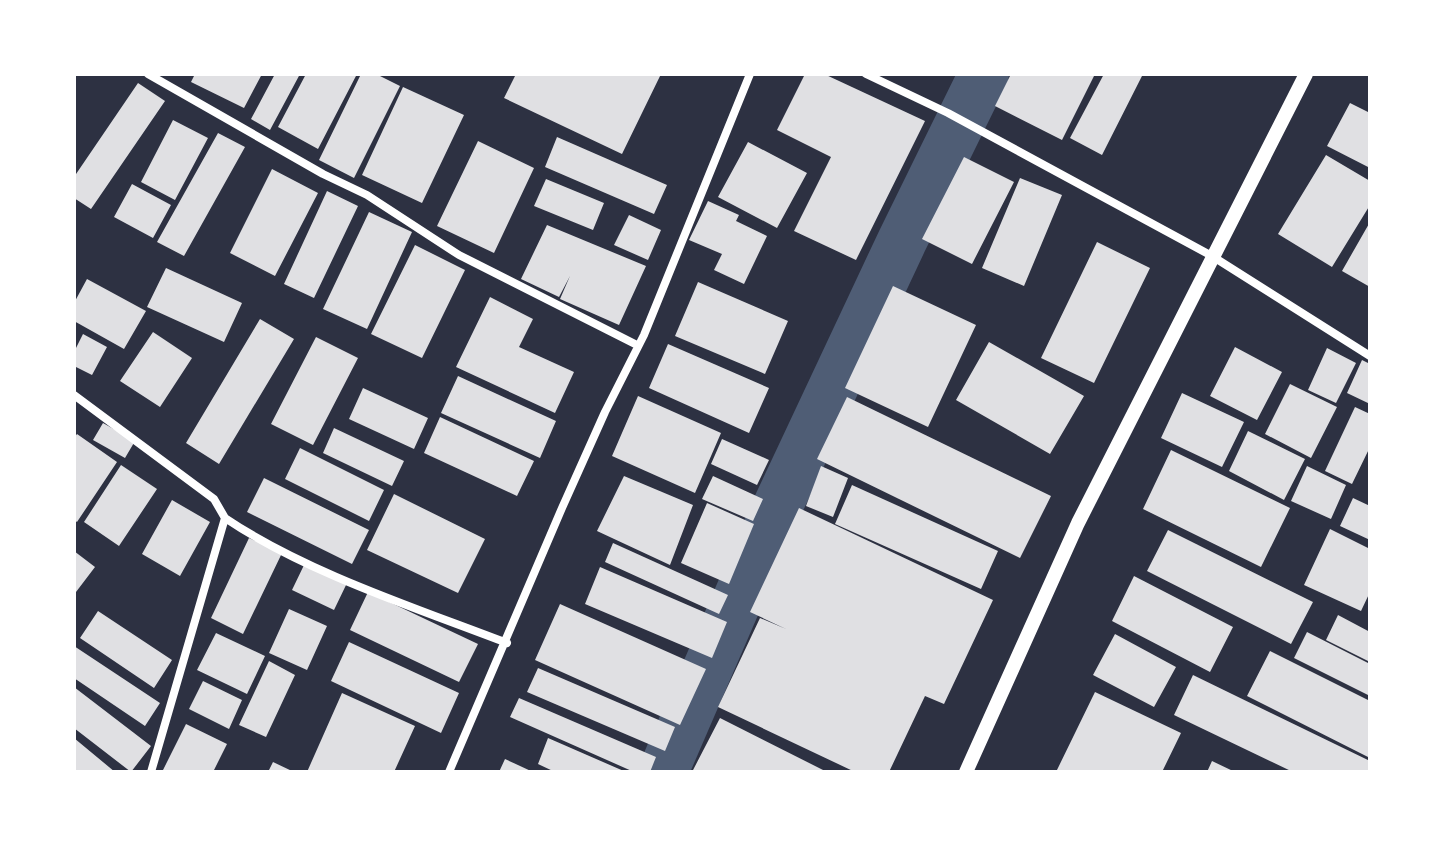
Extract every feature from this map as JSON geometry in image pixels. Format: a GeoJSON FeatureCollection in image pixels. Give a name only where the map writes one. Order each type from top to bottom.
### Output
{"type":"FeatureCollection","features":[{"type":"Feature","properties":{"kind":"street"},"geometry":{"type":"LineString","coordinates":[[148,74],[323,174],[367,195],[459,255],[637,345]]}},
{"type":"Feature","properties":{"kind":"street"},"geometry":{"type":"LineString","coordinates":[[449,772],[507,643],[562,508],[644,335],[750,74]]}},
{"type":"Feature","properties":{"kind":"street"},"geometry":{"type":"LineString","coordinates":[[866,74],[980,129],[1212,256],[1370,356]]}},
{"type":"Feature","properties":{"kind":"street"},"geometry":{"type":"LineString","coordinates":[[966,772],[1078,523],[1306,74]]}},
{"type":"Feature","properties":{"kind":"street"},"geometry":{"type":"LineString","coordinates":[[74,395],[214,499],[225,518],[247,533],[345,579],[507,643]]}},
{"type":"Feature","properties":{"kind":"street"},"geometry":{"type":"LineString","coordinates":[[151,772],[225,518]]}},
{"type":"Feature","properties":{"kind":"building"},"geometry":{"type":"Polygon","coordinates":[[[195,74],[262,74],[244,108],[191,82],[195,74]]]}},
{"type":"Feature","properties":{"kind":"building"},"geometry":{"type":"Polygon","coordinates":[[[275,74],[300,74],[270,130],[251,119],[275,74]]]}},
{"type":"Feature","properties":{"kind":"building"},"geometry":{"type":"Polygon","coordinates":[[[306,74],[357,74],[318,149],[278,127],[306,74]]]}},
{"type":"Feature","properties":{"kind":"building"},"geometry":{"type":"Polygon","coordinates":[[[361,74],[376,74],[400,86],[354,178],[319,160],[361,74]]]}},
{"type":"Feature","properties":{"kind":"building"},"geometry":{"type":"Polygon","coordinates":[[[516,74],[661,74],[622,154],[504,98],[516,74]]]}},
{"type":"Feature","properties":{"kind":"building"},"geometry":{"type":"Polygon","coordinates":[[[805,74],[824,74],[925,121],[856,260],[794,231],[831,157],[777,130],[805,74]]]}},
{"type":"Feature","properties":{"kind":"building"},"geometry":{"type":"Polygon","coordinates":[[[1011,74],[1095,74],[1062,140],[995,106],[1011,74]]]}},
{"type":"Feature","properties":{"kind":"building"},"geometry":{"type":"Polygon","coordinates":[[[1104,74],[1143,74],[1102,155],[1070,138],[1104,74]]]}},
{"type":"Feature","properties":{"kind":"building"},"geometry":{"type":"Polygon","coordinates":[[[138,83],[165,101],[91,209],[74,198],[74,177],[138,83]]]}},
{"type":"Feature","properties":{"kind":"building"},"geometry":{"type":"Polygon","coordinates":[[[403,87],[464,115],[422,203],[362,175],[403,87]]]}},
{"type":"Feature","properties":{"kind":"building"},"geometry":{"type":"Polygon","coordinates":[[[1350,103],[1370,113],[1370,168],[1327,146],[1350,103]]]}},
{"type":"Feature","properties":{"kind":"building"},"geometry":{"type":"Polygon","coordinates":[[[173,120],[208,138],[175,200],[141,182],[173,120]]]}},
{"type":"Feature","properties":{"kind":"building"},"geometry":{"type":"Polygon","coordinates":[[[218,133],[245,147],[184,256],[157,242],[218,133]]]}},
{"type":"Feature","properties":{"kind":"building"},"geometry":{"type":"Polygon","coordinates":[[[557,137],[667,185],[654,214],[545,167],[557,137]]]}},
{"type":"Feature","properties":{"kind":"building"},"geometry":{"type":"Polygon","coordinates":[[[478,141],[534,168],[494,253],[437,226],[478,141]]]}},
{"type":"Feature","properties":{"kind":"building"},"geometry":{"type":"Polygon","coordinates":[[[748,142],[807,173],[777,228],[718,197],[748,142]]]}},
{"type":"Feature","properties":{"kind":"building"},"geometry":{"type":"Polygon","coordinates":[[[1326,155],[1370,181],[1370,205],[1332,267],[1278,234],[1326,155]]]}},
{"type":"Feature","properties":{"kind":"building"},"geometry":{"type":"Polygon","coordinates":[[[964,157],[1014,182],[972,264],[922,239],[964,157]]]}},
{"type":"Feature","properties":{"kind":"building"},"geometry":{"type":"Polygon","coordinates":[[[272,169],[318,193],[275,276],[230,253],[272,169]]]}},
{"type":"Feature","properties":{"kind":"building"},"geometry":{"type":"Polygon","coordinates":[[[1020,178],[1062,195],[1024,286],[982,268],[1020,178]]]}},
{"type":"Feature","properties":{"kind":"building"},"geometry":{"type":"Polygon","coordinates":[[[546,179],[604,203],[593,230],[534,206],[546,179]]]}},
{"type":"Feature","properties":{"kind":"building"},"geometry":{"type":"Polygon","coordinates":[[[132,184],[171,205],[153,238],[114,217],[132,184]]]}},
{"type":"Feature","properties":{"kind":"building"},"geometry":{"type":"Polygon","coordinates":[[[327,191],[358,206],[314,298],[284,284],[327,191]]]}},
{"type":"Feature","properties":{"kind":"building"},"geometry":{"type":"Polygon","coordinates":[[[708,201],[739,215],[736,221],[767,236],[744,284],[714,270],[722,254],[689,240],[708,201]]]}},
{"type":"Feature","properties":{"kind":"building"},"geometry":{"type":"Polygon","coordinates":[[[369,212],[412,232],[367,329],[323,309],[369,212]]]}},
{"type":"Feature","properties":{"kind":"building"},"geometry":{"type":"Polygon","coordinates":[[[629,215],[661,230],[648,260],[614,245],[629,215]]]}},
{"type":"Feature","properties":{"kind":"building"},"geometry":{"type":"Polygon","coordinates":[[[1370,222],[1370,287],[1342,271],[1370,222]]]}},
{"type":"Feature","properties":{"kind":"building"},"geometry":{"type":"Polygon","coordinates":[[[547,225],[646,266],[619,325],[560,299],[570,276],[559,297],[521,279],[547,225]]]}},
{"type":"Feature","properties":{"kind":"building"},"geometry":{"type":"Polygon","coordinates":[[[1097,242],[1150,268],[1094,383],[1041,358],[1097,242]]]}},
{"type":"Feature","properties":{"kind":"building"},"geometry":{"type":"Polygon","coordinates":[[[415,245],[465,270],[422,358],[371,334],[415,245]]]}},
{"type":"Feature","properties":{"kind":"building"},"geometry":{"type":"Polygon","coordinates":[[[166,268],[242,303],[224,342],[147,307],[166,268]]]}},
{"type":"Feature","properties":{"kind":"building"},"geometry":{"type":"Polygon","coordinates":[[[87,279],[146,311],[124,349],[74,321],[74,303],[87,279]]]}},
{"type":"Feature","properties":{"kind":"building"},"geometry":{"type":"Polygon","coordinates":[[[698,282],[788,321],[765,374],[675,336],[698,282]]]}},
{"type":"Feature","properties":{"kind":"building"},"geometry":{"type":"Polygon","coordinates":[[[893,286],[976,325],[928,427],[845,388],[893,286]]]}},
{"type":"Feature","properties":{"kind":"building"},"geometry":{"type":"Polygon","coordinates":[[[490,297],[533,319],[519,347],[574,372],[555,413],[456,367],[490,297]]]}},
{"type":"Feature","properties":{"kind":"building"},"geometry":{"type":"Polygon","coordinates":[[[260,319],[294,339],[219,464],[186,443],[260,319]]]}},
{"type":"Feature","properties":{"kind":"building"},"geometry":{"type":"Polygon","coordinates":[[[153,332],[192,358],[160,407],[120,381],[153,332]]]}},
{"type":"Feature","properties":{"kind":"building"},"geometry":{"type":"Polygon","coordinates":[[[83,334],[107,347],[92,375],[74,366],[74,352],[83,334]]]}},
{"type":"Feature","properties":{"kind":"building"},"geometry":{"type":"Polygon","coordinates":[[[316,337],[358,358],[313,445],[271,424],[316,337]]]}},
{"type":"Feature","properties":{"kind":"building"},"geometry":{"type":"Polygon","coordinates":[[[989,342],[1084,396],[1050,454],[956,400],[989,342]]]}},
{"type":"Feature","properties":{"kind":"building"},"geometry":{"type":"Polygon","coordinates":[[[668,344],[769,388],[749,433],[649,388],[668,344]]]}},
{"type":"Feature","properties":{"kind":"building"},"geometry":{"type":"Polygon","coordinates":[[[1235,347],[1282,372],[1257,420],[1210,396],[1235,347]]]}},
{"type":"Feature","properties":{"kind":"building"},"geometry":{"type":"Polygon","coordinates":[[[1327,348],[1356,363],[1336,403],[1308,390],[1327,348]]]}},
{"type":"Feature","properties":{"kind":"building"},"geometry":{"type":"Polygon","coordinates":[[[1362,360],[1370,364],[1370,404],[1347,393],[1362,360]]]}},
{"type":"Feature","properties":{"kind":"building"},"geometry":{"type":"Polygon","coordinates":[[[458,376],[556,421],[540,458],[441,413],[458,376]]]}},
{"type":"Feature","properties":{"kind":"building"},"geometry":{"type":"Polygon","coordinates":[[[1290,384],[1337,407],[1311,458],[1265,434],[1290,384]]]}},
{"type":"Feature","properties":{"kind":"building"},"geometry":{"type":"Polygon","coordinates":[[[363,388],[428,418],[414,449],[349,419],[363,388]]]}},
{"type":"Feature","properties":{"kind":"building"},"geometry":{"type":"Polygon","coordinates":[[[1182,393],[1244,422],[1222,467],[1161,438],[1182,393]]]}},
{"type":"Feature","properties":{"kind":"building"},"geometry":{"type":"Polygon","coordinates":[[[638,396],[721,433],[695,493],[612,456],[638,396]]]}},
{"type":"Feature","properties":{"kind":"building"},"geometry":{"type":"Polygon","coordinates":[[[847,397],[1051,496],[1020,558],[817,459],[847,397]]]}},
{"type":"Feature","properties":{"kind":"building"},"geometry":{"type":"Polygon","coordinates":[[[1355,407],[1370,414],[1370,447],[1352,484],[1325,471],[1355,407]]]}},
{"type":"Feature","properties":{"kind":"building"},"geometry":{"type":"Polygon","coordinates":[[[440,417],[534,461],[517,496],[424,453],[440,417]]]}},
{"type":"Feature","properties":{"kind":"building"},"geometry":{"type":"Polygon","coordinates":[[[103,423],[135,441],[125,458],[93,440],[103,423]]]}},
{"type":"Feature","properties":{"kind":"building"},"geometry":{"type":"Polygon","coordinates":[[[334,428],[404,461],[392,486],[323,453],[334,428]]]}},
{"type":"Feature","properties":{"kind":"building"},"geometry":{"type":"Polygon","coordinates":[[[1248,431],[1305,459],[1284,500],[1229,471],[1248,431]]]}},
{"type":"Feature","properties":{"kind":"building"},"geometry":{"type":"Polygon","coordinates":[[[77,434],[117,462],[77,522],[74,520],[74,438],[77,434]]]}},
{"type":"Feature","properties":{"kind":"building"},"geometry":{"type":"Polygon","coordinates":[[[722,439],[769,460],[757,485],[711,464],[722,439]]]}},
{"type":"Feature","properties":{"kind":"building"},"geometry":{"type":"Polygon","coordinates":[[[300,448],[384,490],[369,521],[285,479],[300,448]]]}},
{"type":"Feature","properties":{"kind":"building"},"geometry":{"type":"Polygon","coordinates":[[[1171,450],[1290,508],[1261,567],[1143,509],[1171,450]]]}},
{"type":"Feature","properties":{"kind":"building"},"geometry":{"type":"Polygon","coordinates":[[[121,465],[157,489],[119,546],[84,522],[121,465]]]}},
{"type":"Feature","properties":{"kind":"building"},"geometry":{"type":"Polygon","coordinates":[[[821,466],[848,478],[833,517],[806,506],[821,466]]]}},
{"type":"Feature","properties":{"kind":"building"},"geometry":{"type":"Polygon","coordinates":[[[1307,466],[1346,485],[1331,519],[1291,501],[1307,466]]]}},
{"type":"Feature","properties":{"kind":"building"},"geometry":{"type":"Polygon","coordinates":[[[624,476],[693,505],[670,565],[597,531],[624,476]]]}},
{"type":"Feature","properties":{"kind":"building"},"geometry":{"type":"Polygon","coordinates":[[[713,476],[763,499],[753,521],[702,499],[713,476]]]}},
{"type":"Feature","properties":{"kind":"building"},"geometry":{"type":"Polygon","coordinates":[[[264,478],[369,530],[352,564],[247,512],[264,478]]]}},
{"type":"Feature","properties":{"kind":"building"},"geometry":{"type":"Polygon","coordinates":[[[852,485],[998,551],[981,589],[835,524],[852,485]]]}},
{"type":"Feature","properties":{"kind":"building"},"geometry":{"type":"Polygon","coordinates":[[[394,494],[485,539],[458,593],[367,550],[394,494]]]}},
{"type":"Feature","properties":{"kind":"building"},"geometry":{"type":"Polygon","coordinates":[[[1353,498],[1370,506],[1370,540],[1340,526],[1353,498]]]}},
{"type":"Feature","properties":{"kind":"building"},"geometry":{"type":"Polygon","coordinates":[[[172,500],[210,522],[180,576],[142,554],[172,500]]]}},
{"type":"Feature","properties":{"kind":"building"},"geometry":{"type":"Polygon","coordinates":[[[707,503],[754,524],[729,584],[681,563],[707,503]]]}},
{"type":"Feature","properties":{"kind":"building"},"geometry":{"type":"Polygon","coordinates":[[[799,508],[993,600],[944,704],[925,696],[889,772],[855,772],[718,707],[760,618],[786,629],[750,612],[799,508]]]}},
{"type":"Feature","properties":{"kind":"building"},"geometry":{"type":"Polygon","coordinates":[[[1330,529],[1370,549],[1370,592],[1361,611],[1304,585],[1330,529]]]}},
{"type":"Feature","properties":{"kind":"building"},"geometry":{"type":"Polygon","coordinates":[[[1168,530],[1313,602],[1291,644],[1147,571],[1168,530]]]}},
{"type":"Feature","properties":{"kind":"building"},"geometry":{"type":"Polygon","coordinates":[[[249,538],[282,553],[243,634],[211,618],[249,538]]]}},
{"type":"Feature","properties":{"kind":"building"},"geometry":{"type":"Polygon","coordinates":[[[613,543],[728,595],[719,614],[605,562],[613,543]]]}},
{"type":"Feature","properties":{"kind":"building"},"geometry":{"type":"Polygon","coordinates":[[[74,551],[95,567],[76,592],[74,590],[74,551]]]}},
{"type":"Feature","properties":{"kind":"building"},"geometry":{"type":"Polygon","coordinates":[[[305,563],[347,583],[334,610],[292,590],[305,563]]]}},
{"type":"Feature","properties":{"kind":"building"},"geometry":{"type":"Polygon","coordinates":[[[600,567],[727,622],[712,658],[585,604],[600,567]]]}},
{"type":"Feature","properties":{"kind":"building"},"geometry":{"type":"Polygon","coordinates":[[[1134,576],[1233,627],[1210,672],[1112,621],[1134,576]]]}},
{"type":"Feature","properties":{"kind":"building"},"geometry":{"type":"Polygon","coordinates":[[[368,592],[478,644],[459,682],[350,630],[368,592]]]}},
{"type":"Feature","properties":{"kind":"building"},"geometry":{"type":"Polygon","coordinates":[[[560,604],[706,669],[680,725],[535,660],[560,604]]]}},
{"type":"Feature","properties":{"kind":"building"},"geometry":{"type":"Polygon","coordinates":[[[289,609],[327,626],[307,670],[269,653],[289,609]]]}},
{"type":"Feature","properties":{"kind":"building"},"geometry":{"type":"Polygon","coordinates":[[[98,611],[172,660],[154,688],[80,638],[98,611]]]}},
{"type":"Feature","properties":{"kind":"building"},"geometry":{"type":"Polygon","coordinates":[[[1338,615],[1370,632],[1370,662],[1326,640],[1338,615]]]}},
{"type":"Feature","properties":{"kind":"building"},"geometry":{"type":"Polygon","coordinates":[[[1307,632],[1370,664],[1370,696],[1294,658],[1307,632]]]}},
{"type":"Feature","properties":{"kind":"building"},"geometry":{"type":"Polygon","coordinates":[[[216,633],[265,656],[247,694],[197,670],[216,633]]]}},
{"type":"Feature","properties":{"kind":"building"},"geometry":{"type":"Polygon","coordinates":[[[1115,634],[1176,667],[1154,707],[1093,675],[1115,634]]]}},
{"type":"Feature","properties":{"kind":"building"},"geometry":{"type":"Polygon","coordinates":[[[349,642],[459,693],[441,733],[331,681],[349,642]]]}},
{"type":"Feature","properties":{"kind":"building"},"geometry":{"type":"Polygon","coordinates":[[[74,646],[160,703],[145,726],[74,678],[74,646]]]}},
{"type":"Feature","properties":{"kind":"building"},"geometry":{"type":"Polygon","coordinates":[[[1270,651],[1370,701],[1370,758],[1247,696],[1270,651]]]}},
{"type":"Feature","properties":{"kind":"building"},"geometry":{"type":"Polygon","coordinates":[[[269,661],[295,675],[266,737],[239,725],[269,661]]]}},
{"type":"Feature","properties":{"kind":"building"},"geometry":{"type":"Polygon","coordinates":[[[538,668],[675,727],[665,751],[527,692],[538,668]]]}},
{"type":"Feature","properties":{"kind":"building"},"geometry":{"type":"Polygon","coordinates":[[[1193,675],[1370,761],[1370,772],[1293,772],[1174,715],[1193,675]]]}},
{"type":"Feature","properties":{"kind":"building"},"geometry":{"type":"Polygon","coordinates":[[[203,681],[242,700],[229,729],[189,709],[203,681]]]}},
{"type":"Feature","properties":{"kind":"building"},"geometry":{"type":"Polygon","coordinates":[[[74,687],[151,746],[131,772],[74,728],[74,687]]]}},
{"type":"Feature","properties":{"kind":"building"},"geometry":{"type":"Polygon","coordinates":[[[1095,692],[1181,733],[1162,772],[1056,772],[1095,692]]]}},
{"type":"Feature","properties":{"kind":"building"},"geometry":{"type":"Polygon","coordinates":[[[342,693],[415,726],[394,772],[307,772],[342,693]]]}},
{"type":"Feature","properties":{"kind":"building"},"geometry":{"type":"Polygon","coordinates":[[[519,698],[656,757],[650,772],[634,772],[510,717],[519,698]]]}},
{"type":"Feature","properties":{"kind":"building"},"geometry":{"type":"Polygon","coordinates":[[[720,718],[827,772],[692,772],[720,718]]]}},
{"type":"Feature","properties":{"kind":"building"},"geometry":{"type":"Polygon","coordinates":[[[186,724],[227,744],[213,772],[162,772],[186,724]]]}},
{"type":"Feature","properties":{"kind":"building"},"geometry":{"type":"Polygon","coordinates":[[[74,738],[115,772],[74,772],[74,738]]]}},
{"type":"Feature","properties":{"kind":"building"},"geometry":{"type":"Polygon","coordinates":[[[548,738],[626,772],[555,772],[538,764],[548,738]]]}},
{"type":"Feature","properties":{"kind":"building"},"geometry":{"type":"Polygon","coordinates":[[[505,759],[533,772],[499,772],[505,759]]]}},
{"type":"Feature","properties":{"kind":"building"},"geometry":{"type":"Polygon","coordinates":[[[1212,761],[1235,772],[1207,772],[1212,761]]]}},
{"type":"Feature","properties":{"kind":"building"},"geometry":{"type":"Polygon","coordinates":[[[273,762],[294,772],[268,772],[273,762]]]}},
{"type":"Feature","properties":{"kind":"waterway"},"geometry":{"type":"LineString","coordinates":[[663,772],[780,501],[984,74]]}}]}
